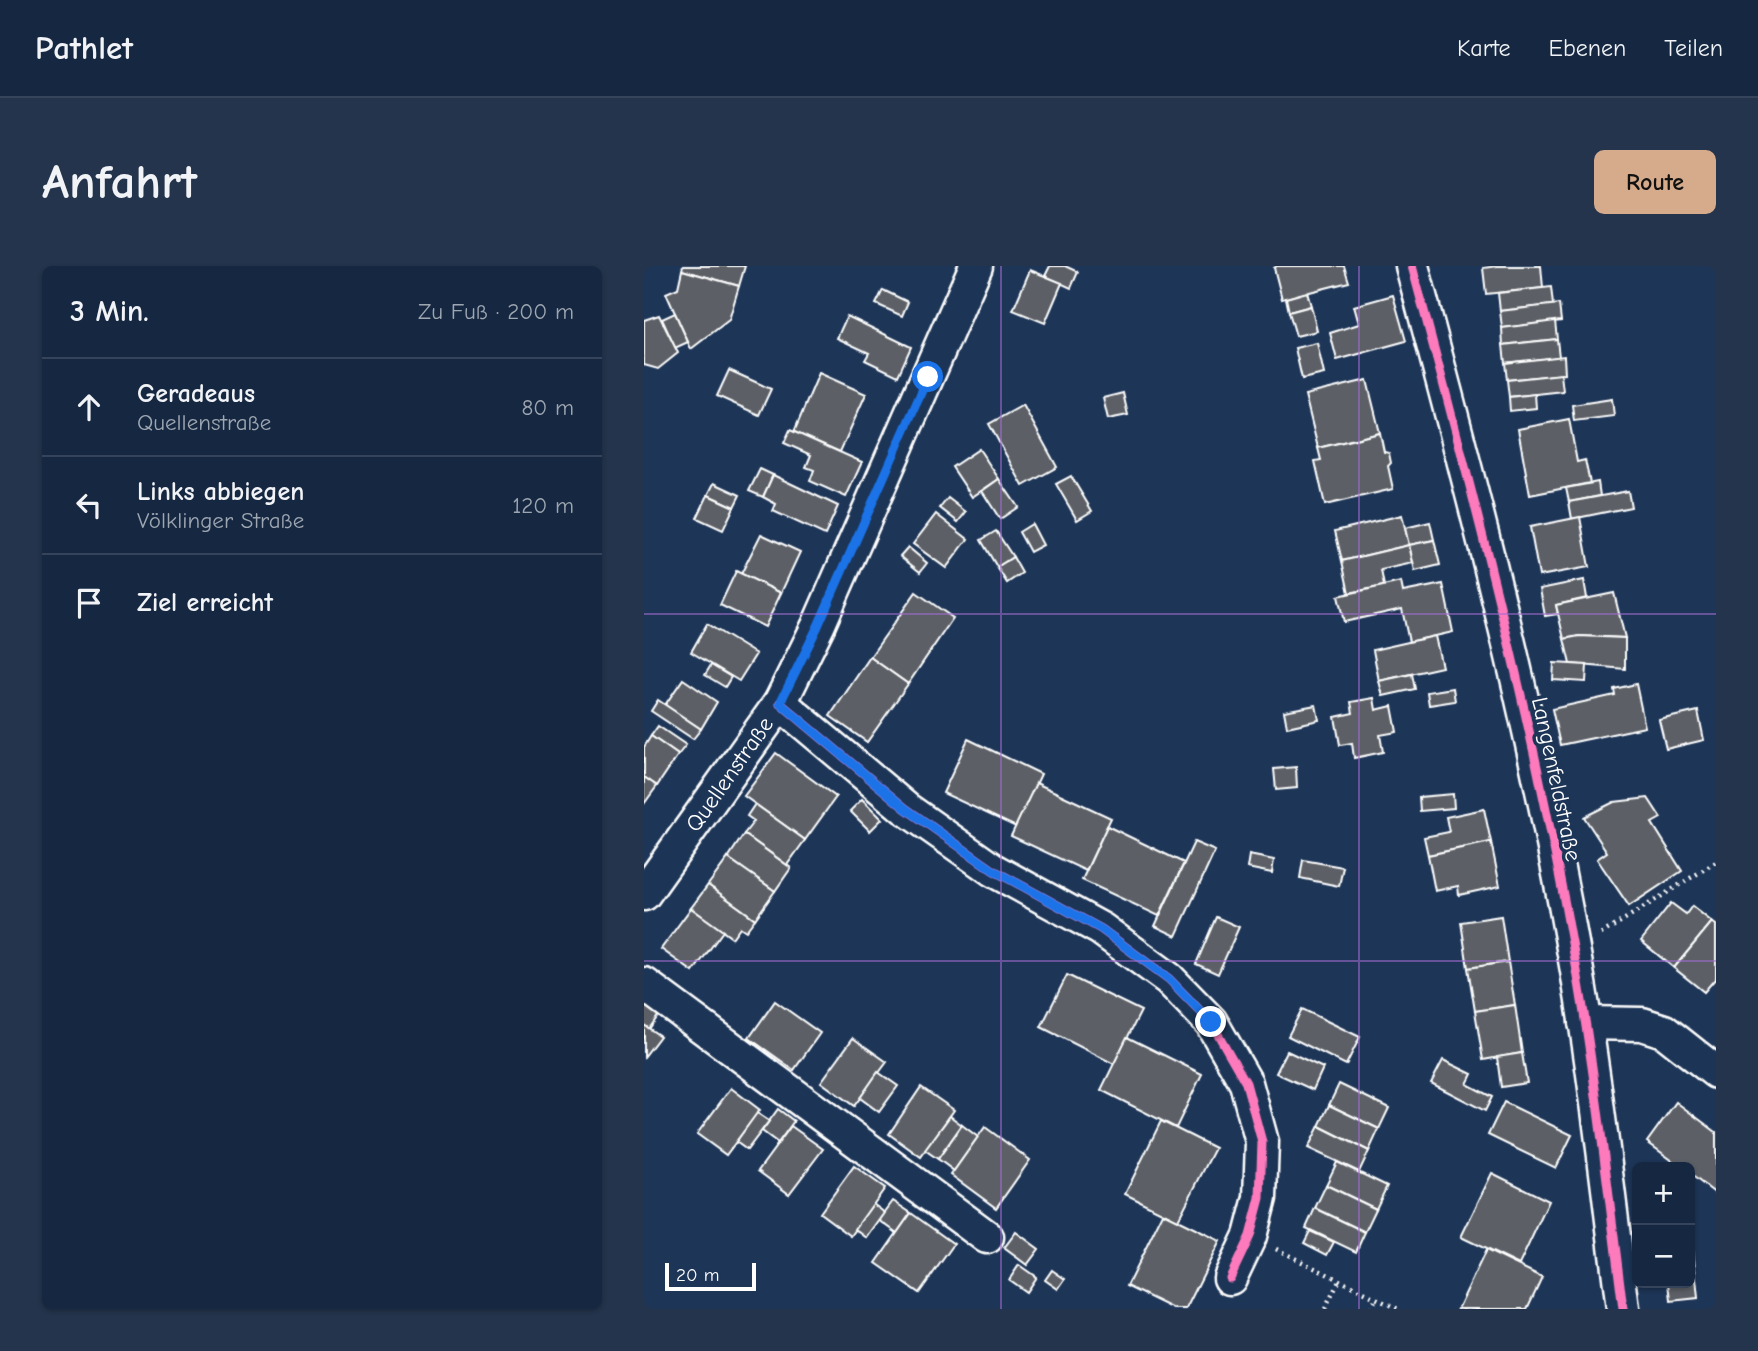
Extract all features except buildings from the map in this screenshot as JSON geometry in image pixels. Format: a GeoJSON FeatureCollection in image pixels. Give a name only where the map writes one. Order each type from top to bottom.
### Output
{"type":"FeatureCollection","features":[{"type":"Feature","properties":{"kind":"street","name":"Quellenstraße"},"geometry":{"type":"LineString","coordinates":[[644,894],[780,703],[818,626],[976,266]]}},
{"type":"Feature","properties":{"kind":"street","name":"Langenfeldstraße"},"geometry":{"type":"LineString","coordinates":[[1412,266],[1493,578],[1544,802],[1574,952],[1623,1309]]}},
{"type":"Feature","properties":{"kind":"street"},"geometry":{"type":"LineString","coordinates":[[780,703],[905,808],[993,870],[1101,929],[1169,979],[1211,1022],[1245,1083],[1262,1142],[1260,1198],[1250,1236],[1230,1279]]}},
{"type":"Feature","properties":{"kind":"street"},"geometry":{"type":"LineString","coordinates":[[644,984],[988,1237]]}},
{"type":"Feature","properties":{"kind":"street"},"geometry":{"type":"LineString","coordinates":[[1585,1023],[1642,1024],[1664,1031],[1716,1072]]}},
{"type":"Feature","properties":{"kind":"path"},"geometry":{"type":"LineString","coordinates":[[1574,952],[1716,862]]}},
{"type":"Feature","properties":{"kind":"path"},"geometry":{"type":"LineString","coordinates":[[1250,1236],[1398,1309]]}},
{"type":"Feature","properties":{"kind":"path"},"geometry":{"type":"LineString","coordinates":[[1325,1309],[1339,1281]]}},
{"type":"Feature","properties":{"kind":"path"},"geometry":{"type":"LineString","coordinates":[[1371,1309],[1376,1298]]}},
{"type":"Feature","properties":{"kind":"cycle path"},"geometry":{"type":"LineString","coordinates":[[1412,266],[1521,694],[1558,867],[1588,1042],[1623,1309]]}},
{"type":"Feature","properties":{"kind":"cycle path"},"geometry":{"type":"LineString","coordinates":[[780,703],[905,808],[993,870],[1101,929],[1169,979],[1211,1022],[1246,1083],[1262,1142],[1260,1198],[1250,1236],[1230,1278]]}},
{"type":"Feature","properties":{"kind":"route"},"geometry":{"type":"LineString","coordinates":[[928,377],[818,626],[780,703],[905,808],[993,870],[1101,929],[1169,979],[1211,1022]]}}]}
